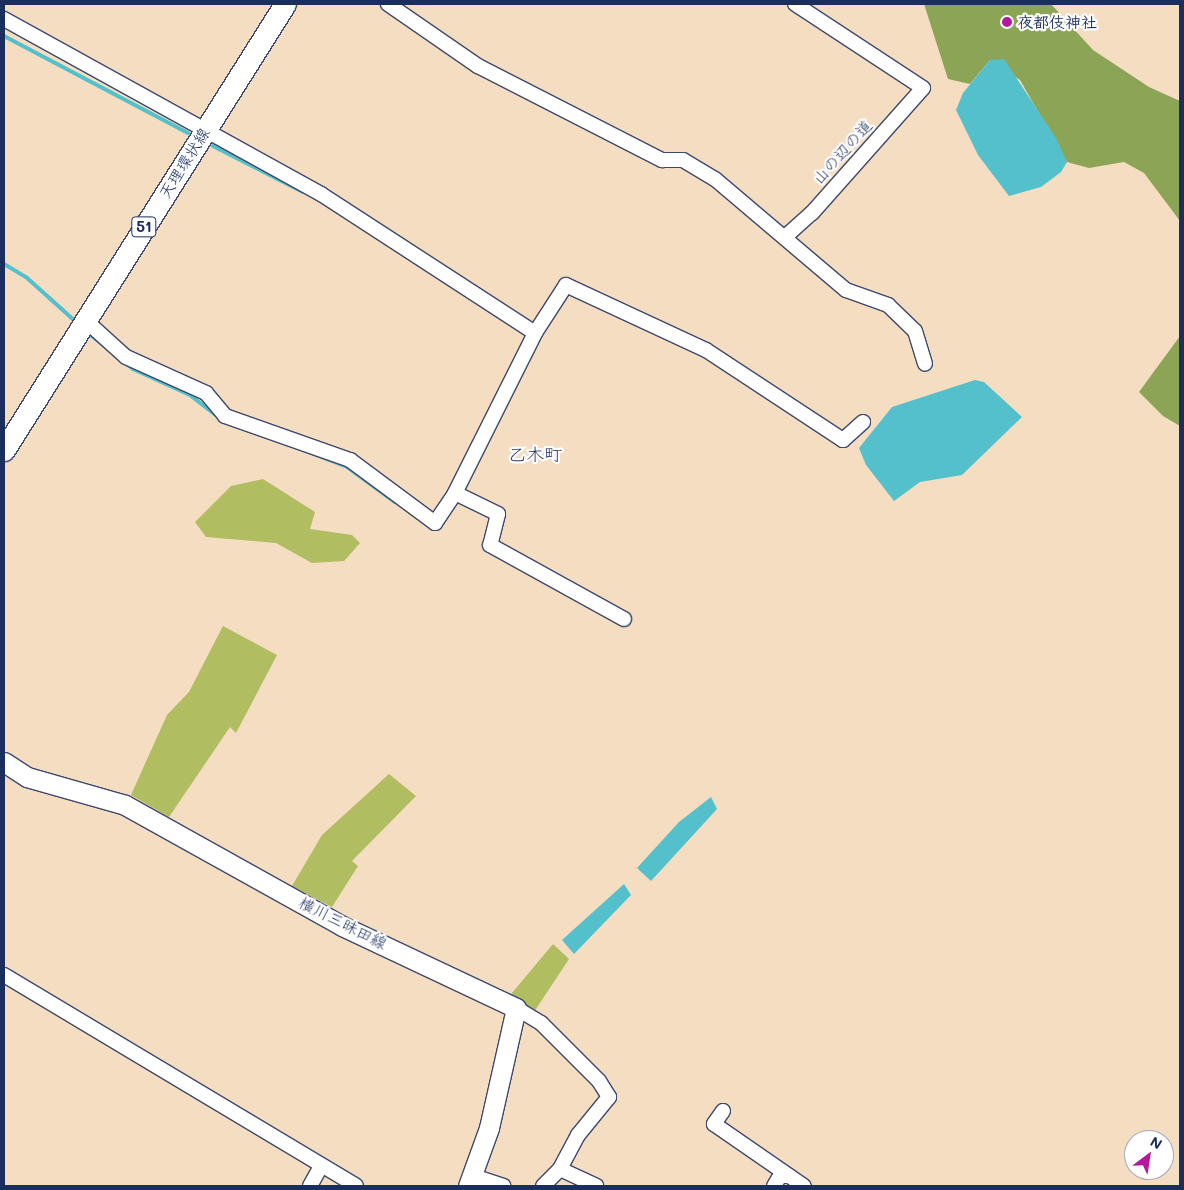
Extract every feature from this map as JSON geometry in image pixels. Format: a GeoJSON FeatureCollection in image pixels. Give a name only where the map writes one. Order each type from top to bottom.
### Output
{"type":"FeatureCollection","features":[{"type":"Feature","properties":{"kind":"main road","name":"天理環状線"},"geometry":{"type":"LineString","coordinates":[[4,450],[285,4]]}},
{"type":"Feature","properties":{"kind":"main road","name":"横川三昧田線"},"geometry":{"type":"LineString","coordinates":[[4,762],[27,777],[125,805],[342,926],[516,1008]]}},
{"type":"Feature","properties":{"kind":"main road"},"geometry":{"type":"LineString","coordinates":[[470,1181],[489,1128],[516,1008]]}},
{"type":"Feature","properties":{"kind":"street"},"geometry":{"type":"LineString","coordinates":[[388,4],[478,66],[662,160],[683,160],[715,179],[846,290],[888,305],[915,331],[925,363]]}},
{"type":"Feature","properties":{"kind":"street","name":"山の辺の道"},"geometry":{"type":"LineString","coordinates":[[785,237],[812,213],[922,88],[795,4]]}},
{"type":"Feature","properties":{"kind":"street"},"geometry":{"type":"LineString","coordinates":[[4,20],[321,194],[535,333]]}},
{"type":"Feature","properties":{"kind":"street"},"geometry":{"type":"LineString","coordinates":[[85,320],[126,356],[206,393],[226,416],[350,460],[436,523],[455,493],[535,333],[566,285],[706,350],[843,440],[862,422]]}},
{"type":"Feature","properties":{"kind":"street"},"geometry":{"type":"LineString","coordinates":[[455,493],[498,514],[490,545],[496,550],[624,619]]}},
{"type":"Feature","properties":{"kind":"street"},"geometry":{"type":"LineString","coordinates":[[4,975],[356,1186]]}},
{"type":"Feature","properties":{"kind":"street"},"geometry":{"type":"LineString","coordinates":[[516,1008],[541,1023],[599,1081],[609,1097],[578,1135],[560,1169],[543,1186]]}},
{"type":"Feature","properties":{"kind":"street"},"geometry":{"type":"LineString","coordinates":[[722,1111],[714,1124],[804,1186]]}},
{"type":"Feature","properties":{"kind":"street"},"geometry":{"type":"LineString","coordinates":[[310,1186],[321,1166]]}},
{"type":"Feature","properties":{"kind":"street"},"geometry":{"type":"LineString","coordinates":[[560,1169],[596,1186]]}},
{"type":"Feature","properties":{"kind":"street"},"geometry":{"type":"LineString","coordinates":[[774,1186],[780,1176],[789,1176]]}},
{"type":"Feature","properties":{"kind":"street"},"geometry":{"type":"LineString","coordinates":[[470,1181],[503,1186]]}},
{"type":"Feature","properties":{"kind":"green space"},"geometry":{"type":"Polygon","coordinates":[[[924,4],[1051,4],[1093,50],[1149,87],[1180,101],[1180,221],[1144,173],[1124,162],[1089,168],[1067,162],[1020,80],[990,60],[970,84],[948,79],[924,4]]]}},
{"type":"Feature","properties":{"kind":"green space"},"geometry":{"type":"Polygon","coordinates":[[[1180,336],[1180,426],[1163,416],[1139,392],[1180,336]]]}},
{"type":"Feature","properties":{"kind":"green space"},"geometry":{"type":"Polygon","coordinates":[[[263,479],[315,512],[310,529],[352,535],[360,543],[344,561],[312,563],[276,543],[206,537],[195,522],[231,486],[263,479]]]}},
{"type":"Feature","properties":{"kind":"green space"},"geometry":{"type":"Polygon","coordinates":[[[223,626],[277,655],[236,733],[230,727],[169,817],[131,795],[167,715],[189,692],[223,626]]]}},
{"type":"Feature","properties":{"kind":"green space"},"geometry":{"type":"Polygon","coordinates":[[[389,774],[416,796],[352,861],[358,866],[332,907],[292,886],[322,835],[389,774]]]}},
{"type":"Feature","properties":{"kind":"green space"},"geometry":{"type":"Polygon","coordinates":[[[553,944],[569,959],[532,1015],[507,999],[553,944]]]}},
{"type":"Feature","properties":{"kind":"water"},"geometry":{"type":"Polygon","coordinates":[[[1004,59],[1056,138],[1067,162],[1061,172],[1041,187],[1009,196],[978,155],[956,110],[963,93],[990,60],[1004,59]]]}},
{"type":"Feature","properties":{"kind":"water"},"geometry":{"type":"Polygon","coordinates":[[[975,380],[984,382],[1022,417],[962,475],[920,482],[894,501],[866,465],[859,448],[892,407],[975,380]]]}},
{"type":"Feature","properties":{"kind":"water"},"geometry":{"type":"Polygon","coordinates":[[[711,797],[717,809],[651,881],[637,868],[679,822],[711,797]]]}},
{"type":"Feature","properties":{"kind":"water"},"geometry":{"type":"Polygon","coordinates":[[[624,884],[631,895],[574,954],[562,940],[624,884]]]}},
{"type":"Feature","properties":{"kind":"waterway"},"geometry":{"type":"LineString","coordinates":[[4,36],[188,133]]}},
{"type":"Feature","properties":{"kind":"waterway"},"geometry":{"type":"LineString","coordinates":[[213,146],[303,192]]}},
{"type":"Feature","properties":{"kind":"waterway"},"geometry":{"type":"LineString","coordinates":[[4,264],[26,277],[76,322]]}},
{"type":"Feature","properties":{"kind":"waterway"},"geometry":{"type":"LineString","coordinates":[[87,332],[133,369],[190,395],[222,420]]}},
{"type":"Feature","properties":{"kind":"waterway"},"geometry":{"type":"LineString","coordinates":[[311,453],[347,467],[395,502]]}},
{"type":"Feature","properties":{"kind":"place","name":"夜都伎神社"},"geometry":{"type":"Point","coordinates":[1007,22]}},
{"type":"Feature","properties":{"kind":"district","name":"乙木町"},"geometry":{"type":"Point","coordinates":[535,454]}}]}
